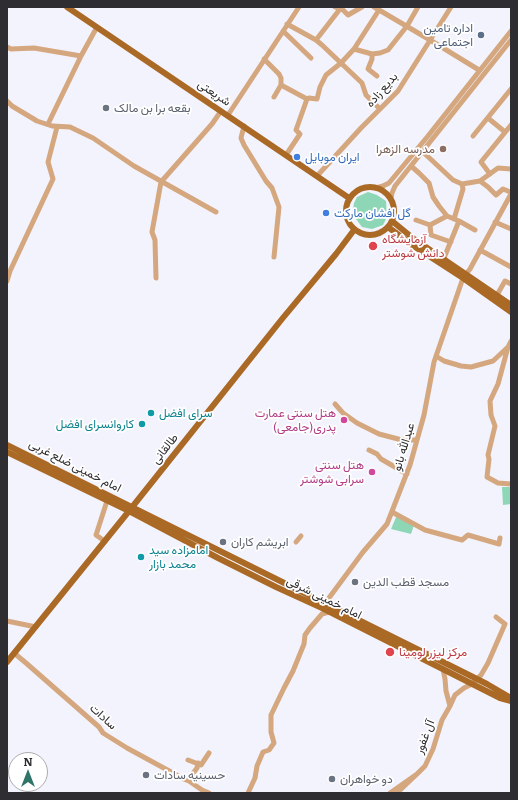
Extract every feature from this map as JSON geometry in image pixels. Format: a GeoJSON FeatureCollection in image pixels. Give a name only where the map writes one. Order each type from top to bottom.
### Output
{"type":"FeatureCollection","features":[{"type":"Feature","properties":{"kind":"main road","name":"شریعتی"},"geometry":{"type":"LineString","coordinates":[[67,7],[349,198]]}},
{"type":"Feature","properties":{"kind":"main road"},"geometry":{"type":"LineString","coordinates":[[361,188],[376,188],[385,192],[391,198],[394,207],[394,216],[385,230],[378,234],[369,236],[354,230],[349,224],[346,218],[346,204],[354,192],[361,188]]}},
{"type":"Feature","properties":{"kind":"main road"},"geometry":{"type":"LineString","coordinates":[[390,224],[444,258],[464,276],[511,312]]}},
{"type":"Feature","properties":{"kind":"main road"},"geometry":{"type":"LineString","coordinates":[[390,224],[412,244],[511,305]]}},
{"type":"Feature","properties":{"kind":"main road","name":"طالقانی"},"geometry":{"type":"LineString","coordinates":[[7,662],[354,230]]}},
{"type":"Feature","properties":{"kind":"main road","name":"امام خمینی ضلع غربی"},"geometry":{"type":"LineString","coordinates":[[7,444],[131,509]]}},
{"type":"Feature","properties":{"kind":"main road","name":"امام خمینی ضلع غربی"},"geometry":{"type":"LineString","coordinates":[[7,452],[108,500],[131,509]]}},
{"type":"Feature","properties":{"kind":"main road","name":"امام خمینی شرقی"},"geometry":{"type":"LineString","coordinates":[[131,509],[218,558],[276,587],[323,606],[474,681],[500,698],[511,699]]}},
{"type":"Feature","properties":{"kind":"main road","name":"امام خمینی شرقی"},"geometry":{"type":"LineString","coordinates":[[323,606],[329,612],[443,669],[474,681]]}},
{"type":"Feature","properties":{"kind":"street"},"geometry":{"type":"LineString","coordinates":[[228,116],[299,7]]}},
{"type":"Feature","properties":{"kind":"street"},"geometry":{"type":"LineString","coordinates":[[316,40],[338,8],[343,10],[348,15],[362,7]]}},
{"type":"Feature","properties":{"kind":"street"},"geometry":{"type":"LineString","coordinates":[[374,7],[479,70]]}},
{"type":"Feature","properties":{"kind":"street"},"geometry":{"type":"LineString","coordinates":[[354,49],[372,54],[388,50],[407,26],[418,7]]}},
{"type":"Feature","properties":{"kind":"street","name":"بدیع زاده"},"geometry":{"type":"LineString","coordinates":[[317,176],[361,128],[398,91],[451,7]]}},
{"type":"Feature","properties":{"kind":"street"},"geometry":{"type":"LineString","coordinates":[[281,85],[307,99],[317,99],[320,87],[326,75],[341,63],[354,49],[379,10]]}},
{"type":"Feature","properties":{"kind":"street"},"geometry":{"type":"LineString","coordinates":[[287,24],[316,40],[362,83],[366,95],[380,109]]}},
{"type":"Feature","properties":{"kind":"street"},"geometry":{"type":"LineString","coordinates":[[48,124],[80,56],[97,27]]}},
{"type":"Feature","properties":{"kind":"street"},"geometry":{"type":"LineString","coordinates":[[283,31],[311,58]]}},
{"type":"Feature","properties":{"kind":"street"},"geometry":{"type":"LineString","coordinates":[[376,188],[389,183],[511,31]]}},
{"type":"Feature","properties":{"kind":"street"},"geometry":{"type":"LineString","coordinates":[[391,198],[395,186],[511,41]]}},
{"type":"Feature","properties":{"kind":"street"},"geometry":{"type":"LineString","coordinates":[[7,48],[34,48],[80,56]]}},
{"type":"Feature","properties":{"kind":"street"},"geometry":{"type":"LineString","coordinates":[[372,54],[372,60],[368,69],[377,76]]}},
{"type":"Feature","properties":{"kind":"street"},"geometry":{"type":"LineString","coordinates":[[264,59],[282,78],[281,85],[274,97]]}},
{"type":"Feature","properties":{"kind":"street"},"geometry":{"type":"LineString","coordinates":[[473,136],[511,89]]}},
{"type":"Feature","properties":{"kind":"street"},"geometry":{"type":"LineString","coordinates":[[286,155],[300,134],[296,130],[307,99]]}},
{"type":"Feature","properties":{"kind":"street"},"geometry":{"type":"LineString","coordinates":[[7,101],[12,106],[37,121],[57,127],[70,128],[93,138],[134,166],[216,212]]}},
{"type":"Feature","properties":{"kind":"street"},"geometry":{"type":"LineString","coordinates":[[156,278],[155,240],[152,232],[161,182],[222,111]]}},
{"type":"Feature","properties":{"kind":"street"},"geometry":{"type":"LineString","coordinates":[[488,118],[505,132]]}},
{"type":"Feature","properties":{"kind":"street"},"geometry":{"type":"LineString","coordinates":[[490,174],[480,162],[511,125]]}},
{"type":"Feature","properties":{"kind":"street"},"geometry":{"type":"LineString","coordinates":[[244,126],[241,138],[244,145],[266,181],[272,188],[279,207],[274,257]]}},
{"type":"Feature","properties":{"kind":"street"},"geometry":{"type":"LineString","coordinates":[[7,281],[10,271],[53,179],[48,162],[57,127]]}},
{"type":"Feature","properties":{"kind":"street"},"geometry":{"type":"LineString","coordinates":[[422,152],[453,180],[462,184],[480,181],[498,168],[511,169]]}},
{"type":"Feature","properties":{"kind":"street"},"geometry":{"type":"LineString","coordinates":[[411,166],[429,184],[433,196],[447,216],[474,230]]}},
{"type":"Feature","properties":{"kind":"street"},"geometry":{"type":"LineString","coordinates":[[480,181],[496,195],[503,189],[511,194]]}},
{"type":"Feature","properties":{"kind":"street"},"geometry":{"type":"LineString","coordinates":[[444,258],[451,242],[463,189],[462,184]]}},
{"type":"Feature","properties":{"kind":"street","name":"عبدالله بانو"},"geometry":{"type":"LineString","coordinates":[[323,606],[363,552],[387,524],[410,465],[424,415],[434,362],[464,276],[470,269],[511,194]]}},
{"type":"Feature","properties":{"kind":"street"},"geometry":{"type":"LineString","coordinates":[[416,220],[430,225],[447,216]]}},
{"type":"Feature","properties":{"kind":"street"},"geometry":{"type":"LineString","coordinates":[[495,222],[511,229]]}},
{"type":"Feature","properties":{"kind":"street"},"geometry":{"type":"LineString","coordinates":[[430,225],[431,235],[451,242]]}},
{"type":"Feature","properties":{"kind":"street"},"geometry":{"type":"LineString","coordinates":[[480,250],[511,267]]}},
{"type":"Feature","properties":{"kind":"street"},"geometry":{"type":"LineString","coordinates":[[497,295],[505,281],[510,283]]}},
{"type":"Feature","properties":{"kind":"street"},"geometry":{"type":"LineString","coordinates":[[511,341],[498,384],[490,401],[491,415],[494,426],[488,455],[489,459],[486,477],[498,483],[511,484]]}},
{"type":"Feature","properties":{"kind":"street"},"geometry":{"type":"LineString","coordinates":[[436,356],[444,361],[471,367],[493,361],[508,347]]}},
{"type":"Feature","properties":{"kind":"street"},"geometry":{"type":"LineString","coordinates":[[335,404],[357,423],[379,434],[402,440],[417,440]]}},
{"type":"Feature","properties":{"kind":"street"},"geometry":{"type":"LineString","coordinates":[[369,450],[377,454],[381,459],[407,474]]}},
{"type":"Feature","properties":{"kind":"street"},"geometry":{"type":"LineString","coordinates":[[102,540],[96,535],[108,500]]}},
{"type":"Feature","properties":{"kind":"street"},"geometry":{"type":"LineString","coordinates":[[392,512],[425,530],[462,540],[468,535],[499,544],[500,538]]}},
{"type":"Feature","properties":{"kind":"street"},"geometry":{"type":"LineString","coordinates":[[296,542],[301,536]]}},
{"type":"Feature","properties":{"kind":"street"},"geometry":{"type":"LineString","coordinates":[[248,793],[255,778],[257,766],[263,752],[269,750],[274,742],[271,732],[271,715],[293,671],[304,644],[305,635],[322,614],[329,612]]}},
{"type":"Feature","properties":{"kind":"street"},"geometry":{"type":"LineString","coordinates":[[496,617],[505,624]]}},
{"type":"Feature","properties":{"kind":"street"},"geometry":{"type":"LineString","coordinates":[[474,681],[481,676],[505,624],[511,620]]}},
{"type":"Feature","properties":{"kind":"street"},"geometry":{"type":"LineString","coordinates":[[7,621],[36,627]]}},
{"type":"Feature","properties":{"kind":"street","name":"سادات"},"geometry":{"type":"LineString","coordinates":[[14,653],[99,727],[102,733],[209,793]]}},
{"type":"Feature","properties":{"kind":"street"},"geometry":{"type":"LineString","coordinates":[[443,669],[450,706]]}},
{"type":"Feature","properties":{"kind":"street","name":"آل غفور"},"geometry":{"type":"LineString","coordinates":[[396,793],[425,766],[433,749],[442,720],[455,695],[474,681]]}},
{"type":"Feature","properties":{"kind":"street"},"geometry":{"type":"LineString","coordinates":[[188,760],[201,765],[209,753]]}},
{"type":"Feature","properties":{"kind":"street"},"geometry":{"type":"LineString","coordinates":[[188,780],[197,768],[198,763]]}},
{"type":"Feature","properties":{"kind":"street","name":"آل غفور"},"geometry":{"type":"LineString","coordinates":[[390,793],[417,774]]}},
{"type":"Feature","properties":{"kind":"green space"},"geometry":{"type":"Polygon","coordinates":[[[368,192],[377,195],[386,201],[387,217],[383,225],[372,229],[362,227],[356,219],[353,210],[357,197],[368,192]]]}},
{"type":"Feature","properties":{"kind":"green space"},"geometry":{"type":"Polygon","coordinates":[[[502,487],[511,487],[511,504],[503,505],[502,487]]]}},
{"type":"Feature","properties":{"kind":"green space"},"geometry":{"type":"Polygon","coordinates":[[[397,515],[414,525],[411,534],[391,529],[397,515]]]}},
{"type":"Feature","properties":{"kind":"place","name":"اداره تامین اجتماعی"},"geometry":{"type":"Point","coordinates":[481,35]}},
{"type":"Feature","properties":{"kind":"place","name":"بقعه برا بن مالک"},"geometry":{"type":"Point","coordinates":[106,108]}},
{"type":"Feature","properties":{"kind":"place","name":"مدرسه الزهرا"},"geometry":{"type":"Point","coordinates":[443,149]}},
{"type":"Feature","properties":{"kind":"place","name":"ایران موبایل"},"geometry":{"type":"Point","coordinates":[297,157]}},
{"type":"Feature","properties":{"kind":"place","name":"گل افشان مارکت"},"geometry":{"type":"Point","coordinates":[326,213]}},
{"type":"Feature","properties":{"kind":"place","name":"آزمایشگاه دانش شوشتر"},"geometry":{"type":"Point","coordinates":[373,246]}},
{"type":"Feature","properties":{"kind":"place","name":"سرای افضل"},"geometry":{"type":"Point","coordinates":[151,413]}},
{"type":"Feature","properties":{"kind":"place","name":"هتل سنتی عمارت پدری(جامعی)"},"geometry":{"type":"Point","coordinates":[344,420]}},
{"type":"Feature","properties":{"kind":"place","name":"کاروانسرای افضل"},"geometry":{"type":"Point","coordinates":[142,424]}},
{"type":"Feature","properties":{"kind":"place","name":"هتل سنتی سرابی شوشتر"},"geometry":{"type":"Point","coordinates":[372,472]}},
{"type":"Feature","properties":{"kind":"place","name":"ابریشم کاران"},"geometry":{"type":"Point","coordinates":[223,542]}},
{"type":"Feature","properties":{"kind":"place","name":"امامزاده سید محمد بازار"},"geometry":{"type":"Point","coordinates":[141,557]}},
{"type":"Feature","properties":{"kind":"place","name":"مسجد قطب الدین"},"geometry":{"type":"Point","coordinates":[355,582]}},
{"type":"Feature","properties":{"kind":"place","name":"مرکز لیزر لومینا"},"geometry":{"type":"Point","coordinates":[390,652]}},
{"type":"Feature","properties":{"kind":"place","name":"حسینیه سادات"},"geometry":{"type":"Point","coordinates":[146,775]}},
{"type":"Feature","properties":{"kind":"place","name":"دو خواهران"},"geometry":{"type":"Point","coordinates":[332,779]}}]}
